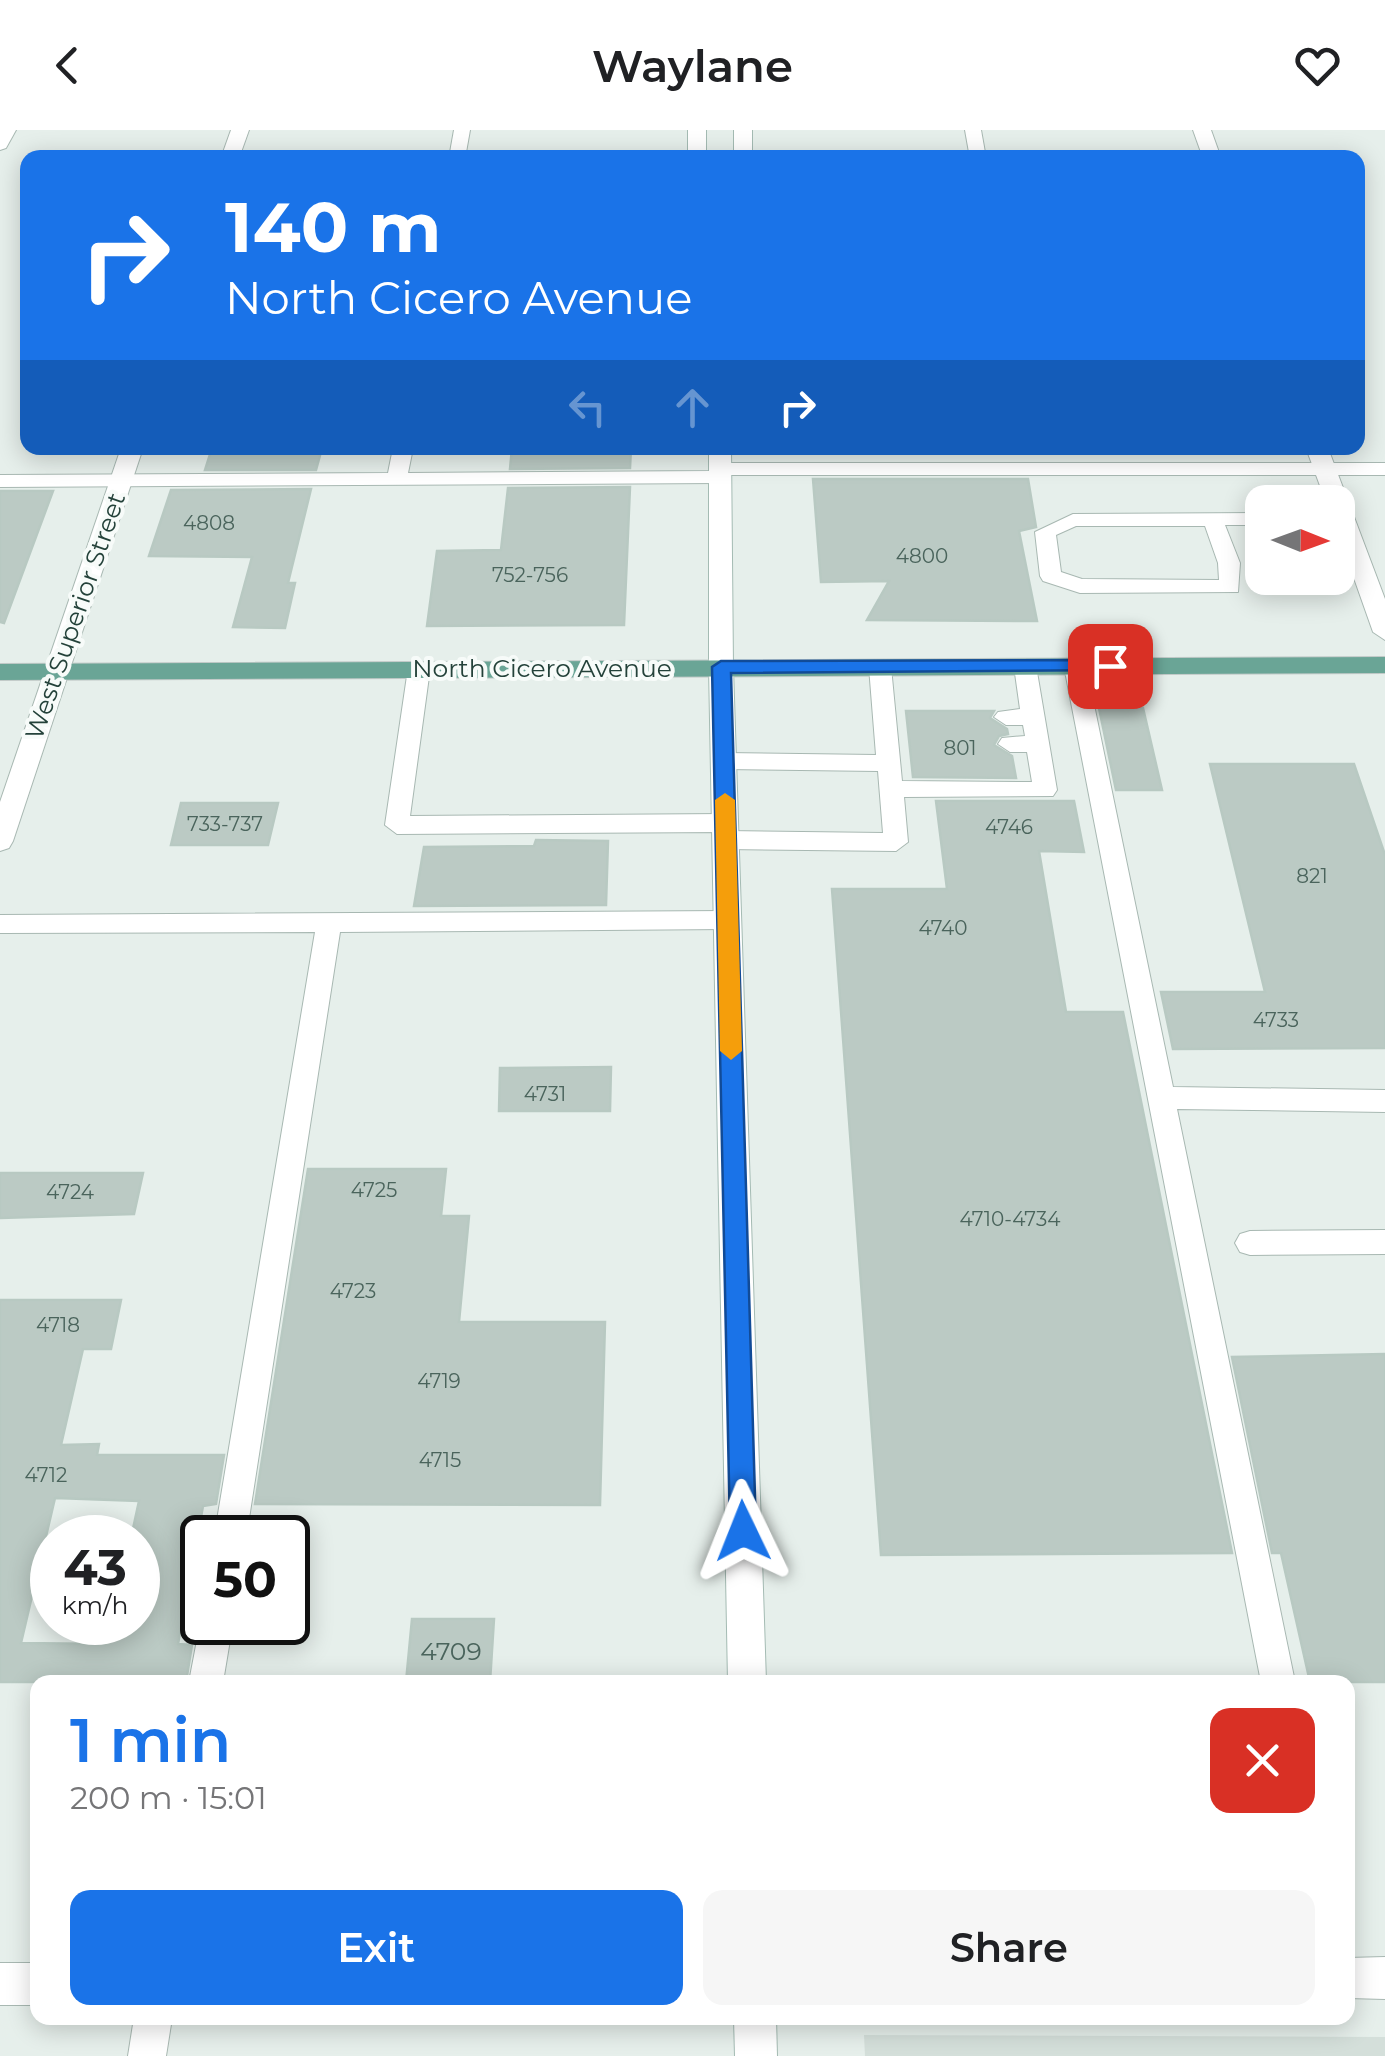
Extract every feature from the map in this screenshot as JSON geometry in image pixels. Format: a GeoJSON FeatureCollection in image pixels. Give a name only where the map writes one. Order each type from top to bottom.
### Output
{"type":"FeatureCollection","features":[{"type":"Feature","properties":{"kind":"main road","name":"West Superior Street"},"geometry":{"type":"LineString","coordinates":[[0,841],[130,455]]}},
{"type":"Feature","properties":{"kind":"main road"},"geometry":{"type":"LineString","coordinates":[[1321,458],[1330,485]]}},
{"type":"Feature","properties":{"kind":"main road"},"geometry":{"type":"LineString","coordinates":[[720,465],[721,667],[747,1675]]}},
{"type":"Feature","properties":{"kind":"main road"},"geometry":{"type":"LineString","coordinates":[[1355,553],[1385,632]]}},
{"type":"Feature","properties":{"kind":"main road","name":"North Cicero Avenue"},"geometry":{"type":"LineString","coordinates":[[0,672],[1385,665]]}},
{"type":"Feature","properties":{"kind":"main road"},"geometry":{"type":"LineString","coordinates":[[1355,1978],[1385,1978]]}},
{"type":"Feature","properties":{"kind":"main road"},"geometry":{"type":"LineString","coordinates":[[0,1984],[30,1984]]}},
{"type":"Feature","properties":{"kind":"main road"},"geometry":{"type":"LineString","coordinates":[[755,2025],[756,2056]]}},
{"type":"Feature","properties":{"kind":"lane"},"geometry":{"type":"LineString","coordinates":[[0,145],[8,130]]}},
{"type":"Feature","properties":{"kind":"lane"},"geometry":{"type":"LineString","coordinates":[[397,479],[402,455]]}},
{"type":"Feature","properties":{"kind":"lane"},"geometry":{"type":"LineString","coordinates":[[0,481],[397,479],[720,465],[1036,458],[1321,458],[1385,469]]}},
{"type":"Feature","properties":{"kind":"lane"},"geometry":{"type":"LineString","coordinates":[[1213,520],[1229,563],[1230,586],[1080,586],[1051,576],[1045,532],[1074,520],[1245,519]]}},
{"type":"Feature","properties":{"kind":"lane"},"geometry":{"type":"LineString","coordinates":[[419,669],[397,825],[726,831],[896,842],[891,788],[895,717],[880,666]]}},
{"type":"Feature","properties":{"kind":"lane"},"geometry":{"type":"LineString","coordinates":[[891,788],[1045,790],[1025,666]]}},
{"type":"Feature","properties":{"kind":"lane"},"geometry":{"type":"LineString","coordinates":[[1075,666],[1277,1675]]}},
{"type":"Feature","properties":{"kind":"lane"},"geometry":{"type":"LineString","coordinates":[[1006,717],[1033,717]]}},
{"type":"Feature","properties":{"kind":"lane"},"geometry":{"type":"LineString","coordinates":[[1010,744],[1038,744]]}},
{"type":"Feature","properties":{"kind":"lane"},"geometry":{"type":"LineString","coordinates":[[724,761],[894,750]]}},
{"type":"Feature","properties":{"kind":"lane"},"geometry":{"type":"LineString","coordinates":[[0,924],[728,920]]}},
{"type":"Feature","properties":{"kind":"lane"},"geometry":{"type":"LineString","coordinates":[[234,1515],[329,922]]}},
{"type":"Feature","properties":{"kind":"lane"},"geometry":{"type":"LineString","coordinates":[[1162,1098],[1385,1101]]}},
{"type":"Feature","properties":{"kind":"lane"},"geometry":{"type":"LineString","coordinates":[[1250,1244],[1385,1242]]}},
{"type":"Feature","properties":{"kind":"lane"},"geometry":{"type":"LineString","coordinates":[[207,1675],[212,1645]]}},
{"type":"Feature","properties":{"kind":"lane"},"geometry":{"type":"LineString","coordinates":[[147,2056],[152,2025]]}},
{"type":"Feature","properties":{"kind":"shaded area"},"geometry":{"type":"Polygon","coordinates":[[[864,2035],[1385,2037],[1385,2056],[865,2056],[864,2035]]]}},
{"type":"Feature","properties":{"kind":"building"},"geometry":{"type":"Polygon","coordinates":[[[210,455],[320,455],[316,470],[205,470],[210,455]]]}},
{"type":"Feature","properties":{"kind":"building"},"geometry":{"type":"Polygon","coordinates":[[[511,455],[631,455],[630,468],[510,469],[511,455]]]}},
{"type":"Feature","properties":{"kind":"building"},"geometry":{"type":"Polygon","coordinates":[[[813,479],[1028,479],[1036,527],[1019,531],[1037,621],[867,620],[889,581],[821,582],[813,479]]]}},
{"type":"Feature","properties":{"kind":"building"},"geometry":{"type":"Polygon","coordinates":[[[630,487],[624,625],[427,626],[437,551],[501,550],[508,488],[630,487]]]}},
{"type":"Feature","properties":{"kind":"building"},"geometry":{"type":"Polygon","coordinates":[[[311,489],[288,583],[295,583],[285,628],[233,627],[252,557],[149,556],[171,490],[311,489]]]}},
{"type":"Feature","properties":{"kind":"building"},"geometry":{"type":"Polygon","coordinates":[[[0,491],[53,491],[4,623],[0,622],[0,491]]]}},
{"type":"Feature","properties":{"kind":"building"},"geometry":{"type":"Polygon","coordinates":[[[1099,708],[1143,708],[1162,790],[1116,790],[1099,708]]]}},
{"type":"Feature","properties":{"kind":"building"},"geometry":{"type":"Polygon","coordinates":[[[906,711],[994,711],[990,718],[1007,729],[1008,734],[999,736],[994,745],[1012,756],[1016,778],[913,777],[906,711]]]}},
{"type":"Feature","properties":{"kind":"building"},"geometry":{"type":"Polygon","coordinates":[[[1210,764],[1354,764],[1385,855],[1385,1048],[1173,1049],[1161,992],[1265,992],[1210,764]]]}},
{"type":"Feature","properties":{"kind":"building"},"geometry":{"type":"Polygon","coordinates":[[[936,801],[1074,801],[1084,852],[1039,851],[1066,1012],[1123,1012],[1232,1553],[881,1555],[832,889],[947,889],[936,801]]]}},
{"type":"Feature","properties":{"kind":"building"},"geometry":{"type":"Polygon","coordinates":[[[181,803],[278,803],[268,845],[171,845],[181,803]]]}},
{"type":"Feature","properties":{"kind":"building"},"geometry":{"type":"Polygon","coordinates":[[[536,840],[608,841],[606,905],[414,906],[424,847],[534,846],[536,840]]]}},
{"type":"Feature","properties":{"kind":"building"},"geometry":{"type":"Polygon","coordinates":[[[611,1067],[610,1111],[499,1111],[500,1068],[611,1067]]]}},
{"type":"Feature","properties":{"kind":"building"},"geometry":{"type":"Polygon","coordinates":[[[308,1169],[446,1169],[441,1216],[469,1216],[459,1322],[605,1322],[600,1505],[255,1504],[308,1169]]]}},
{"type":"Feature","properties":{"kind":"building"},"geometry":{"type":"Polygon","coordinates":[[[0,1173],[143,1173],[134,1214],[0,1218],[0,1173]]]}},
{"type":"Feature","properties":{"kind":"building"},"geometry":{"type":"Polygon","coordinates":[[[0,1300],[121,1300],[111,1349],[83,1349],[61,1445],[99,1444],[97,1455],[224,1455],[216,1504],[203,1506],[201,1515],[180,1515],[178,1644],[192,1645],[187,1675],[30,1675],[30,1682],[0,1682],[0,1300]]]}},
{"type":"Feature","properties":{"kind":"building"},"geometry":{"type":"Polygon","coordinates":[[[1385,1354],[1385,1682],[1355,1682],[1355,1675],[1308,1675],[1281,1553],[1272,1553],[1232,1357],[1385,1354]]]}},
{"type":"Feature","properties":{"kind":"building"},"geometry":{"type":"Polygon","coordinates":[[[412,1619],[494,1619],[490,1675],[407,1675],[412,1619]]]}},
{"type":"Feature","properties":{"kind":"slow traffic"},"geometry":{"type":"LineString","coordinates":[[725,800],[731,1051]]}},
{"type":"Feature","properties":{"kind":"route"},"geometry":{"type":"LineString","coordinates":[[743,1531],[721,667],[1110,666]]}}]}
